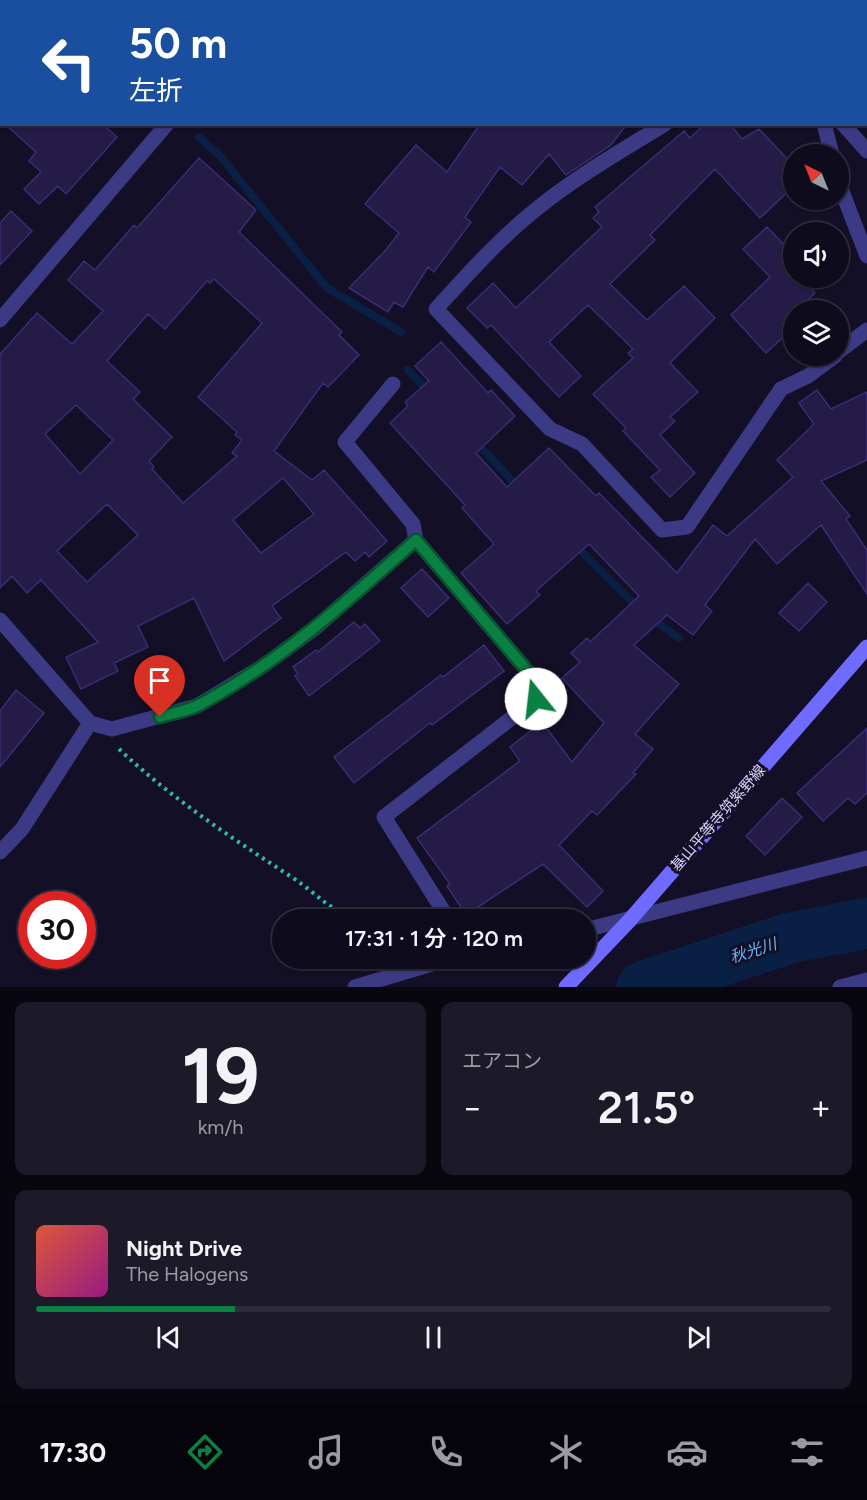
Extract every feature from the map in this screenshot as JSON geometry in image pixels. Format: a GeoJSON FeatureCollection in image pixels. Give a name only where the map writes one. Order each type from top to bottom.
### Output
{"type":"FeatureCollection","features":[{"type":"Feature","properties":{"kind":"main road","name":"基山平等寺筑紫野線"},"geometry":{"type":"LineString","coordinates":[[566,987],[629,921],[867,647]]}},
{"type":"Feature","properties":{"kind":"street"},"geometry":{"type":"LineString","coordinates":[[2,312],[165,126]]}},
{"type":"Feature","properties":{"kind":"street"},"geometry":{"type":"LineString","coordinates":[[662,126],[608,159],[534,210],[482,258],[436,309],[550,429],[582,444],[662,531],[687,527],[781,389],[808,376],[822,366]]}},
{"type":"Feature","properties":{"kind":"street"},"geometry":{"type":"LineString","coordinates":[[825,126],[829,144]]}},
{"type":"Feature","properties":{"kind":"street"},"geometry":{"type":"LineString","coordinates":[[845,126],[867,152]]}},
{"type":"Feature","properties":{"kind":"street"},"geometry":{"type":"LineString","coordinates":[[849,209],[867,256]]}},
{"type":"Feature","properties":{"kind":"street"},"geometry":{"type":"LineString","coordinates":[[849,344],[867,330]]}},
{"type":"Feature","properties":{"kind":"street"},"geometry":{"type":"LineString","coordinates":[[393,384],[345,442],[414,524],[416,540],[536,681],[536,699],[384,817],[442,909]]}},
{"type":"Feature","properties":{"kind":"street"},"geometry":{"type":"LineString","coordinates":[[0,620],[90,723],[112,729],[198,706],[244,678],[314,629],[416,540]]}},
{"type":"Feature","properties":{"kind":"street"},"geometry":{"type":"LineString","coordinates":[[0,852],[22,829],[90,723]]}},
{"type":"Feature","properties":{"kind":"street"},"geometry":{"type":"LineString","coordinates":[[596,928],[867,858]]}},
{"type":"Feature","properties":{"kind":"street"},"geometry":{"type":"LineString","coordinates":[[355,987],[415,969]]}},
{"type":"Feature","properties":{"kind":"street"},"geometry":{"type":"LineString","coordinates":[[840,987],[867,980]]}},
{"type":"Feature","properties":{"kind":"path"},"geometry":{"type":"LineString","coordinates":[[112,729],[119,749],[184,806],[298,882],[332,909]]}},
{"type":"Feature","properties":{"kind":"building"},"geometry":{"type":"Polygon","coordinates":[[[7,126],[104,126],[117,137],[66,194],[58,186],[39,204],[24,189],[41,172],[29,161],[36,152],[7,126]]]}},
{"type":"Feature","properties":{"kind":"building"},"geometry":{"type":"Polygon","coordinates":[[[479,126],[625,126],[611,145],[566,175],[549,154],[522,185],[500,167],[465,217],[471,222],[434,272],[428,267],[403,307],[394,302],[388,312],[349,288],[399,233],[365,204],[416,145],[447,172],[479,126]]]}},
{"type":"Feature","properties":{"kind":"building"},"geometry":{"type":"Polygon","coordinates":[[[703,126],[732,126],[742,139],[759,129],[783,154],[783,196],[760,218],[715,169],[650,235],[655,240],[610,284],[647,320],[684,286],[715,318],[670,363],[698,392],[670,417],[675,421],[660,435],[695,473],[670,497],[651,477],[660,470],[623,431],[626,428],[593,394],[633,358],[628,353],[633,349],[588,305],[549,342],[581,376],[559,397],[491,325],[487,328],[467,308],[493,283],[516,308],[602,227],[593,218],[599,212],[595,207],[684,131],[690,138],[703,126]]]}},
{"type":"Feature","properties":{"kind":"building"},"geometry":{"type":"Polygon","coordinates":[[[199,158],[256,210],[239,232],[342,332],[339,335],[359,355],[328,387],[323,383],[274,451],[312,480],[324,470],[387,541],[369,557],[365,552],[355,561],[346,552],[272,606],[281,618],[224,661],[194,598],[138,626],[148,647],[114,663],[118,671],[81,689],[66,657],[98,642],[41,580],[27,593],[12,576],[0,588],[0,354],[37,313],[72,344],[103,311],[68,280],[84,261],[95,270],[134,225],[137,228],[199,158]],[[214,279],[210,283],[207,281],[165,329],[148,314],[107,361],[140,392],[133,399],[172,437],[149,461],[154,467],[152,469],[183,503],[237,456],[232,453],[242,440],[235,435],[237,432],[198,397],[262,323],[214,279]],[[76,405],[45,434],[80,474],[113,440],[76,405]],[[283,478],[233,520],[261,553],[314,514],[283,478]],[[107,504],[57,551],[87,582],[138,535],[107,504]]]}},
{"type":"Feature","properties":{"kind":"building"},"geometry":{"type":"Polygon","coordinates":[[[11,211],[32,231],[0,265],[0,223],[11,211]]]}},
{"type":"Feature","properties":{"kind":"building"},"geometry":{"type":"Polygon","coordinates":[[[767,227],[783,244],[783,288],[810,288],[815,293],[808,300],[783,300],[783,337],[766,353],[731,315],[770,277],[743,249],[767,227]]]}},
{"type":"Feature","properties":{"kind":"building"},"geometry":{"type":"Polygon","coordinates":[[[441,342],[488,393],[491,390],[515,416],[476,453],[507,487],[549,448],[596,496],[599,493],[677,573],[713,525],[727,536],[793,477],[777,460],[814,424],[799,403],[817,390],[831,409],[867,392],[867,460],[821,481],[850,516],[846,519],[867,550],[867,594],[821,525],[777,564],[755,539],[705,605],[712,611],[693,635],[667,615],[634,645],[679,684],[635,734],[653,749],[633,773],[636,774],[597,815],[592,811],[559,845],[603,891],[587,907],[543,864],[475,909],[462,909],[447,886],[450,884],[417,838],[520,761],[510,747],[542,722],[572,762],[604,723],[562,678],[580,662],[571,653],[587,638],[590,642],[639,596],[589,544],[536,591],[540,595],[507,624],[461,573],[494,544],[462,508],[465,505],[390,423],[408,406],[405,402],[429,381],[415,366],[441,342]]]}},
{"type":"Feature","properties":{"kind":"building"},"geometry":{"type":"Polygon","coordinates":[[[422,569],[449,598],[428,617],[401,588],[422,569]]]}},
{"type":"Feature","properties":{"kind":"building"},"geometry":{"type":"Polygon","coordinates":[[[808,583],[827,602],[799,631],[779,613],[808,583]]]}},
{"type":"Feature","properties":{"kind":"building"},"geometry":{"type":"Polygon","coordinates":[[[354,622],[360,628],[365,624],[380,641],[309,696],[295,676],[298,674],[293,667],[316,650],[318,652],[354,622]]]}},
{"type":"Feature","properties":{"kind":"building"},"geometry":{"type":"Polygon","coordinates":[[[484,645],[504,671],[432,725],[430,723],[354,783],[334,757],[484,645]]]}},
{"type":"Feature","properties":{"kind":"building"},"geometry":{"type":"Polygon","coordinates":[[[16,690],[44,713],[0,767],[0,711],[16,690]]]}},
{"type":"Feature","properties":{"kind":"building"},"geometry":{"type":"Polygon","coordinates":[[[867,728],[867,793],[855,804],[848,798],[823,821],[797,793],[867,728]]]}},
{"type":"Feature","properties":{"kind":"building"},"geometry":{"type":"Polygon","coordinates":[[[782,798],[802,817],[765,855],[746,836],[782,798]]]}},
{"type":"Feature","properties":{"kind":"waterway"},"geometry":{"type":"LineString","coordinates":[[199,137],[220,156],[327,288],[401,332]]}},
{"type":"Feature","properties":{"kind":"waterway"},"geometry":{"type":"LineString","coordinates":[[408,370],[431,394]]}},
{"type":"Feature","properties":{"kind":"waterway"},"geometry":{"type":"LineString","coordinates":[[474,440],[519,488]]}},
{"type":"Feature","properties":{"kind":"waterway"},"geometry":{"type":"LineString","coordinates":[[574,544],[639,609]]}},
{"type":"Feature","properties":{"kind":"waterway"},"geometry":{"type":"LineString","coordinates":[[650,617],[679,638]]}},
{"type":"Feature","properties":{"kind":"waterway","name":"秋光川"},"geometry":{"type":"LineString","coordinates":[[642,987],[790,938],[867,923]]}},
{"type":"Feature","properties":{"kind":"route"},"geometry":{"type":"LineString","coordinates":[[160,717],[198,706],[263,666],[314,629],[416,540],[536,681],[536,699]]}}]}
